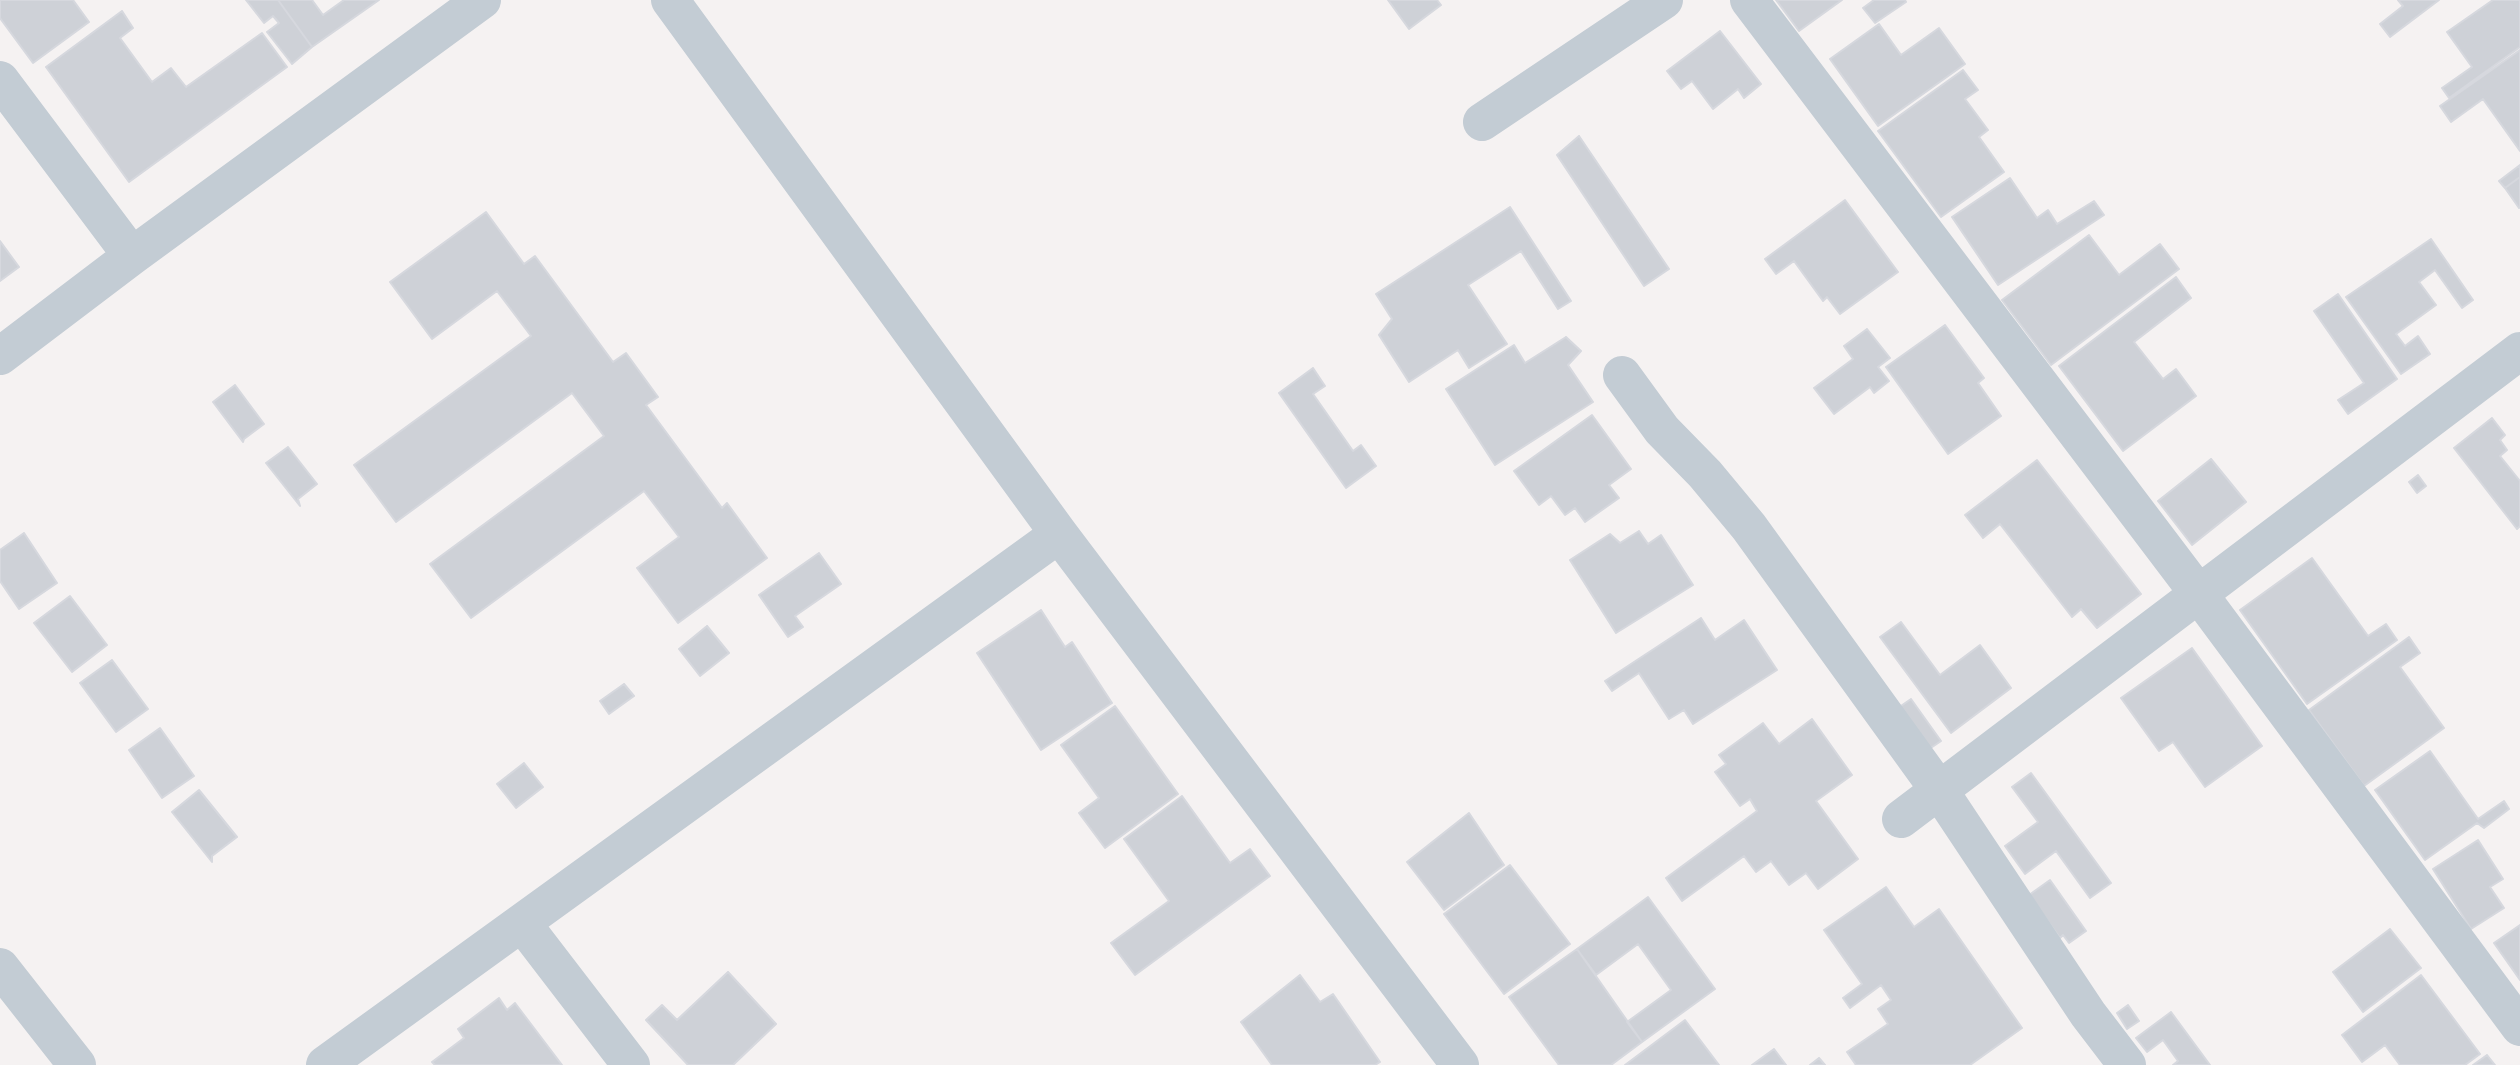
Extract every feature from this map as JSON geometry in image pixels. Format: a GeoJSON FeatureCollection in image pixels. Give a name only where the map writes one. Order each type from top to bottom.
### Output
{"type":"FeatureCollection","features":[{"type":"Feature","properties":{"kind":"street"},"geometry":{"type":"LineString","coordinates":[[0,356],[482,0]]}},
{"type":"Feature","properties":{"kind":"street"},"geometry":{"type":"LineString","coordinates":[[670,0],[1059,534],[1460,1065]]}},
{"type":"Feature","properties":{"kind":"street"},"geometry":{"type":"LineString","coordinates":[[1482,122],[1664,0]]}},
{"type":"Feature","properties":{"kind":"street"},"geometry":{"type":"LineString","coordinates":[[1749,0],[2198,593],[2520,1027]]}},
{"type":"Feature","properties":{"kind":"street"},"geometry":{"type":"LineString","coordinates":[[0,79],[132,256]]}},
{"type":"Feature","properties":{"kind":"street"},"geometry":{"type":"LineString","coordinates":[[1901,819],[2520,351]]}},
{"type":"Feature","properties":{"kind":"street"},"geometry":{"type":"LineString","coordinates":[[1622,374],[1662,430],[1705,474],[1749,527],[1939,790],[2088,1014],[2127,1065]]}},
{"type":"Feature","properties":{"kind":"street"},"geometry":{"type":"LineString","coordinates":[[326,1065],[1059,534]]}},
{"type":"Feature","properties":{"kind":"street"},"geometry":{"type":"LineString","coordinates":[[522,923],[631,1065]]}},
{"type":"Feature","properties":{"kind":"street"},"geometry":{"type":"LineString","coordinates":[[0,967],[77,1065]]}},
{"type":"Feature","properties":{"kind":"building"},"geometry":{"type":"Polygon","coordinates":[[[0,0],[73,0],[89,22],[33,63],[0,18],[0,0]]]}},
{"type":"Feature","properties":{"kind":"building"},"geometry":{"type":"Polygon","coordinates":[[[246,0],[278,0],[312,47],[292,64],[267,32],[279,23],[273,16],[264,23],[246,0]]]}},
{"type":"Feature","properties":{"kind":"building"},"geometry":{"type":"Polygon","coordinates":[[[278,0],[312,0],[323,15],[344,0],[379,0],[312,47],[278,0]]]}},
{"type":"Feature","properties":{"kind":"building"},"geometry":{"type":"Polygon","coordinates":[[[1388,0],[1437,0],[1441,5],[1409,29],[1388,0]]]}},
{"type":"Feature","properties":{"kind":"building"},"geometry":{"type":"Polygon","coordinates":[[[1776,0],[1842,0],[1799,31],[1776,0]]]}},
{"type":"Feature","properties":{"kind":"building"},"geometry":{"type":"Polygon","coordinates":[[[1874,0],[1906,2],[1875,23],[1863,8],[1874,0]]]}},
{"type":"Feature","properties":{"kind":"building"},"geometry":{"type":"Polygon","coordinates":[[[2398,0],[2439,0],[2390,37],[2380,24],[2403,6],[2398,0]]]}},
{"type":"Feature","properties":{"kind":"building"},"geometry":{"type":"Polygon","coordinates":[[[2493,0],[2520,0],[2520,47],[2449,98],[2442,88],[2472,67],[2447,32],[2493,0]]]}},
{"type":"Feature","properties":{"kind":"building"},"geometry":{"type":"Polygon","coordinates":[[[122,11],[133,28],[120,38],[152,82],[171,68],[186,87],[262,33],[287,67],[129,182],[46,67],[122,11]]]}},
{"type":"Feature","properties":{"kind":"building"},"geometry":{"type":"Polygon","coordinates":[[[1879,24],[1901,55],[1939,28],[1965,64],[1878,126],[1830,59],[1879,24]]]}},
{"type":"Feature","properties":{"kind":"building"},"geometry":{"type":"Polygon","coordinates":[[[1720,31],[1761,84],[1744,98],[1738,89],[1713,109],[1692,81],[1681,89],[1667,71],[1720,31]]]}},
{"type":"Feature","properties":{"kind":"building"},"geometry":{"type":"Polygon","coordinates":[[[2520,50],[2520,151],[2483,99],[2451,122],[2440,106],[2520,50]]]}},
{"type":"Feature","properties":{"kind":"building"},"geometry":{"type":"Polygon","coordinates":[[[1963,70],[1978,90],[1965,99],[1988,130],[1979,137],[2004,172],[1941,217],[1878,131],[1963,70]]]}},
{"type":"Feature","properties":{"kind":"building"},"geometry":{"type":"Polygon","coordinates":[[[1579,136],[1669,269],[1644,286],[1557,155],[1579,136]]]}},
{"type":"Feature","properties":{"kind":"building"},"geometry":{"type":"Polygon","coordinates":[[[2520,165],[2520,177],[2505,188],[2499,181],[2520,165]]]}},
{"type":"Feature","properties":{"kind":"building"},"geometry":{"type":"Polygon","coordinates":[[[2520,177],[2520,207],[2519,208],[2505,188],[2520,177]]]}},
{"type":"Feature","properties":{"kind":"building"},"geometry":{"type":"Polygon","coordinates":[[[2010,178],[2037,218],[2048,210],[2057,224],[2094,201],[2104,215],[1998,285],[1952,217],[2010,178]]]}},
{"type":"Feature","properties":{"kind":"building"},"geometry":{"type":"Polygon","coordinates":[[[1845,200],[1898,272],[1840,314],[1827,297],[1823,301],[1794,261],[1776,274],[1765,259],[1845,200]]]}},
{"type":"Feature","properties":{"kind":"building"},"geometry":{"type":"Polygon","coordinates":[[[1510,207],[1571,301],[1558,309],[1521,251],[1468,285],[1507,344],[1469,368],[1458,350],[1409,382],[1379,335],[1392,319],[1376,294],[1510,207]]]}},
{"type":"Feature","properties":{"kind":"building"},"geometry":{"type":"Polygon","coordinates":[[[486,212],[524,264],[535,256],[613,362],[626,353],[658,397],[646,405],[722,508],[727,503],[767,558],[678,623],[637,568],[679,537],[644,491],[471,618],[430,564],[604,436],[572,393],[396,522],[354,465],[531,336],[497,291],[432,339],[390,282],[486,212]]]}},
{"type":"Feature","properties":{"kind":"building"},"geometry":{"type":"Polygon","coordinates":[[[2089,235],[2119,275],[2160,244],[2179,269],[2051,365],[2002,300],[2089,235]]]}},
{"type":"Feature","properties":{"kind":"building"},"geometry":{"type":"Polygon","coordinates":[[[2431,239],[2473,300],[2462,308],[2435,270],[2419,282],[2436,305],[2396,334],[2405,346],[2418,336],[2430,354],[2401,374],[2346,297],[2431,239]]]}},
{"type":"Feature","properties":{"kind":"building"},"geometry":{"type":"Polygon","coordinates":[[[0,241],[19,267],[0,281],[0,241]]]}},
{"type":"Feature","properties":{"kind":"building"},"geometry":{"type":"Polygon","coordinates":[[[2176,277],[2191,298],[2134,342],[2163,379],[2176,369],[2196,396],[2123,451],[2059,366],[2176,277]]]}},
{"type":"Feature","properties":{"kind":"building"},"geometry":{"type":"Polygon","coordinates":[[[2338,294],[2397,379],[2348,414],[2338,400],[2364,383],[2314,311],[2338,294]]]}},
{"type":"Feature","properties":{"kind":"building"},"geometry":{"type":"Polygon","coordinates":[[[1945,325],[1984,378],[1978,383],[2001,416],[1948,454],[1886,367],[1945,325]]]}},
{"type":"Feature","properties":{"kind":"building"},"geometry":{"type":"Polygon","coordinates":[[[1867,329],[1890,358],[1878,367],[1889,381],[1874,393],[1870,387],[1834,414],[1814,388],[1853,359],[1844,346],[1867,329]]]}},
{"type":"Feature","properties":{"kind":"building"},"geometry":{"type":"Polygon","coordinates":[[[1566,337],[1581,351],[1568,365],[1593,402],[1495,465],[1446,389],[1514,345],[1525,363],[1566,337]]]}},
{"type":"Feature","properties":{"kind":"building"},"geometry":{"type":"Polygon","coordinates":[[[1313,368],[1325,386],[1313,394],[1353,451],[1361,445],[1376,466],[1346,488],[1279,393],[1313,368]]]}},
{"type":"Feature","properties":{"kind":"building"},"geometry":{"type":"Polygon","coordinates":[[[235,385],[264,424],[243,442],[213,402],[235,385]]]}},
{"type":"Feature","properties":{"kind":"building"},"geometry":{"type":"Polygon","coordinates":[[[1592,415],[1631,469],[1609,485],[1619,498],[1585,522],[1575,508],[1565,515],[1551,496],[1539,505],[1514,471],[1592,415]]]}},
{"type":"Feature","properties":{"kind":"building"},"geometry":{"type":"Polygon","coordinates":[[[2492,418],[2505,435],[2500,440],[2507,450],[2500,456],[2520,481],[2520,526],[2517,529],[2454,448],[2492,418]]]}},
{"type":"Feature","properties":{"kind":"building"},"geometry":{"type":"Polygon","coordinates":[[[288,447],[317,484],[298,499],[300,506],[266,463],[288,447]]]}},
{"type":"Feature","properties":{"kind":"building"},"geometry":{"type":"Polygon","coordinates":[[[2211,459],[2246,502],[2192,545],[2158,501],[2211,459]]]}},
{"type":"Feature","properties":{"kind":"building"},"geometry":{"type":"Polygon","coordinates":[[[2037,460],[2141,594],[2097,628],[2081,609],[2072,617],[2000,524],[1983,538],[1965,515],[2037,460]]]}},
{"type":"Feature","properties":{"kind":"building"},"geometry":{"type":"Polygon","coordinates":[[[2418,475],[2426,486],[2417,493],[2409,482],[2418,475]]]}},
{"type":"Feature","properties":{"kind":"building"},"geometry":{"type":"Polygon","coordinates":[[[1639,531],[1648,544],[1661,535],[1693,585],[1616,633],[1570,560],[1610,534],[1620,543],[1639,531]]]}},
{"type":"Feature","properties":{"kind":"building"},"geometry":{"type":"Polygon","coordinates":[[[24,533],[57,583],[19,609],[0,581],[0,550],[24,533]]]}},
{"type":"Feature","properties":{"kind":"building"},"geometry":{"type":"Polygon","coordinates":[[[819,553],[841,584],[795,616],[803,627],[788,637],[759,595],[819,553]]]}},
{"type":"Feature","properties":{"kind":"building"},"geometry":{"type":"Polygon","coordinates":[[[2312,558],[2368,636],[2386,624],[2397,640],[2307,704],[2240,610],[2312,558]]]}},
{"type":"Feature","properties":{"kind":"building"},"geometry":{"type":"Polygon","coordinates":[[[70,596],[107,645],[72,672],[34,623],[70,596]]]}},
{"type":"Feature","properties":{"kind":"building"},"geometry":{"type":"Polygon","coordinates":[[[1041,610],[1065,647],[1072,642],[1112,703],[1041,750],[977,653],[1041,610]]]}},
{"type":"Feature","properties":{"kind":"building"},"geometry":{"type":"Polygon","coordinates":[[[1701,618],[1715,640],[1744,620],[1777,670],[1693,724],[1684,710],[1669,719],[1639,673],[1612,691],[1605,681],[1701,618]]]}},
{"type":"Feature","properties":{"kind":"building"},"geometry":{"type":"Polygon","coordinates":[[[1901,622],[1940,675],[1980,645],[2011,688],[1951,733],[1880,637],[1901,622]]]}},
{"type":"Feature","properties":{"kind":"building"},"geometry":{"type":"Polygon","coordinates":[[[707,626],[729,653],[700,676],[679,649],[707,626]]]}},
{"type":"Feature","properties":{"kind":"building"},"geometry":{"type":"Polygon","coordinates":[[[2409,637],[2420,653],[2400,667],[2444,728],[2364,786],[2309,710],[2409,637]]]}},
{"type":"Feature","properties":{"kind":"building"},"geometry":{"type":"Polygon","coordinates":[[[2192,648],[2262,746],[2205,787],[2173,742],[2159,751],[2121,698],[2192,648]]]}},
{"type":"Feature","properties":{"kind":"building"},"geometry":{"type":"Polygon","coordinates":[[[112,660],[148,709],[116,732],[80,683],[112,660]]]}},
{"type":"Feature","properties":{"kind":"building"},"geometry":{"type":"Polygon","coordinates":[[[624,684],[634,696],[609,714],[600,701],[624,684]]]}},
{"type":"Feature","properties":{"kind":"building"},"geometry":{"type":"Polygon","coordinates":[[[1911,699],[1941,741],[1925,752],[1895,710],[1911,699]]]}},
{"type":"Feature","properties":{"kind":"building"},"geometry":{"type":"Polygon","coordinates":[[[1115,706],[1178,794],[1105,848],[1079,813],[1099,798],[1061,745],[1115,706]]]}},
{"type":"Feature","properties":{"kind":"building"},"geometry":{"type":"Polygon","coordinates":[[[1812,719],[1852,775],[1816,801],[1858,859],[1818,889],[1806,873],[1789,885],[1771,861],[1756,872],[1744,856],[1682,901],[1666,878],[1757,811],[1750,799],[1740,806],[1715,772],[1726,764],[1719,755],[1763,723],[1779,744],[1812,719]]]}},
{"type":"Feature","properties":{"kind":"building"},"geometry":{"type":"Polygon","coordinates":[[[160,728],[194,776],[162,798],[129,750],[160,728]]]}},
{"type":"Feature","properties":{"kind":"building"},"geometry":{"type":"Polygon","coordinates":[[[2430,751],[2478,819],[2504,801],[2509,809],[2484,828],[2477,823],[2425,860],[2375,790],[2430,751]]]}},
{"type":"Feature","properties":{"kind":"building"},"geometry":{"type":"Polygon","coordinates":[[[524,763],[543,787],[516,808],[497,784],[524,763]]]}},
{"type":"Feature","properties":{"kind":"building"},"geometry":{"type":"Polygon","coordinates":[[[2031,773],[2111,883],[2090,898],[2056,851],[2025,874],[2005,846],[2038,822],[2012,787],[2031,773]]]}},
{"type":"Feature","properties":{"kind":"building"},"geometry":{"type":"Polygon","coordinates":[[[199,790],[237,837],[212,856],[212,862],[172,812],[199,790]]]}},
{"type":"Feature","properties":{"kind":"building"},"geometry":{"type":"Polygon","coordinates":[[[1182,796],[1230,863],[1250,849],[1270,876],[1135,975],[1111,943],[1169,901],[1124,839],[1182,796]]]}},
{"type":"Feature","properties":{"kind":"building"},"geometry":{"type":"Polygon","coordinates":[[[1469,813],[1504,865],[1444,910],[1407,862],[1469,813]]]}},
{"type":"Feature","properties":{"kind":"building"},"geometry":{"type":"Polygon","coordinates":[[[2478,840],[2503,879],[2490,887],[2504,908],[2471,929],[2433,869],[2478,840]]]}},
{"type":"Feature","properties":{"kind":"building"},"geometry":{"type":"Polygon","coordinates":[[[1510,865],[1570,944],[1504,994],[1444,914],[1510,865]]]}},
{"type":"Feature","properties":{"kind":"building"},"geometry":{"type":"Polygon","coordinates":[[[2050,880],[2086,931],[2069,943],[2063,935],[2060,938],[2029,895],[2050,880]]]}},
{"type":"Feature","properties":{"kind":"building"},"geometry":{"type":"Polygon","coordinates":[[[1886,887],[1914,927],[1939,909],[2022,1028],[1970,1065],[1856,1065],[1847,1052],[1888,1024],[1878,1009],[1891,1000],[1881,985],[1850,1008],[1843,998],[1862,984],[1824,930],[1886,887]]]}},
{"type":"Feature","properties":{"kind":"building"},"geometry":{"type":"Polygon","coordinates":[[[1648,897],[1715,989],[1642,1042],[1627,1022],[1671,990],[1638,944],[1596,975],[1577,949],[1648,897]]]}},
{"type":"Feature","properties":{"kind":"building"},"geometry":{"type":"Polygon","coordinates":[[[2520,925],[2520,980],[2494,943],[2520,925]]]}},
{"type":"Feature","properties":{"kind":"building"},"geometry":{"type":"Polygon","coordinates":[[[2390,929],[2421,968],[2363,1012],[2333,972],[2390,929]]]}},
{"type":"Feature","properties":{"kind":"building"},"geometry":{"type":"Polygon","coordinates":[[[1577,949],[1642,1042],[1611,1065],[1559,1065],[1509,997],[1577,949]]]}},
{"type":"Feature","properties":{"kind":"building"},"geometry":{"type":"Polygon","coordinates":[[[728,972],[776,1024],[733,1065],[688,1065],[646,1020],[662,1005],[677,1020],[728,972]]]}},
{"type":"Feature","properties":{"kind":"building"},"geometry":{"type":"Polygon","coordinates":[[[1300,975],[1320,1002],[1333,994],[1380,1062],[1375,1065],[1272,1065],[1241,1022],[1300,975]]]}},
{"type":"Feature","properties":{"kind":"building"},"geometry":{"type":"Polygon","coordinates":[[[2421,975],[2480,1054],[2465,1065],[2400,1065],[2385,1045],[2362,1062],[2342,1035],[2421,975]]]}},
{"type":"Feature","properties":{"kind":"building"},"geometry":{"type":"Polygon","coordinates":[[[499,998],[507,1010],[515,1003],[562,1065],[435,1065],[432,1062],[464,1038],[458,1029],[499,998]]]}},
{"type":"Feature","properties":{"kind":"building"},"geometry":{"type":"Polygon","coordinates":[[[2128,1005],[2139,1021],[2127,1029],[2117,1013],[2128,1005]]]}},
{"type":"Feature","properties":{"kind":"building"},"geometry":{"type":"Polygon","coordinates":[[[2171,1012],[2210,1065],[2173,1065],[2178,1061],[2163,1040],[2147,1052],[2136,1038],[2171,1012]]]}},
{"type":"Feature","properties":{"kind":"building"},"geometry":{"type":"Polygon","coordinates":[[[1685,1020],[1719,1065],[1625,1065],[1685,1020]]]}},
{"type":"Feature","properties":{"kind":"building"},"geometry":{"type":"Polygon","coordinates":[[[1774,1049],[1786,1065],[1752,1065],[1774,1049]]]}},
{"type":"Feature","properties":{"kind":"building"},"geometry":{"type":"Polygon","coordinates":[[[2487,1055],[2495,1065],[2473,1065],[2487,1055]]]}},
{"type":"Feature","properties":{"kind":"building"},"geometry":{"type":"Polygon","coordinates":[[[1819,1058],[1825,1065],[1810,1065],[1819,1058]]]}}]}
